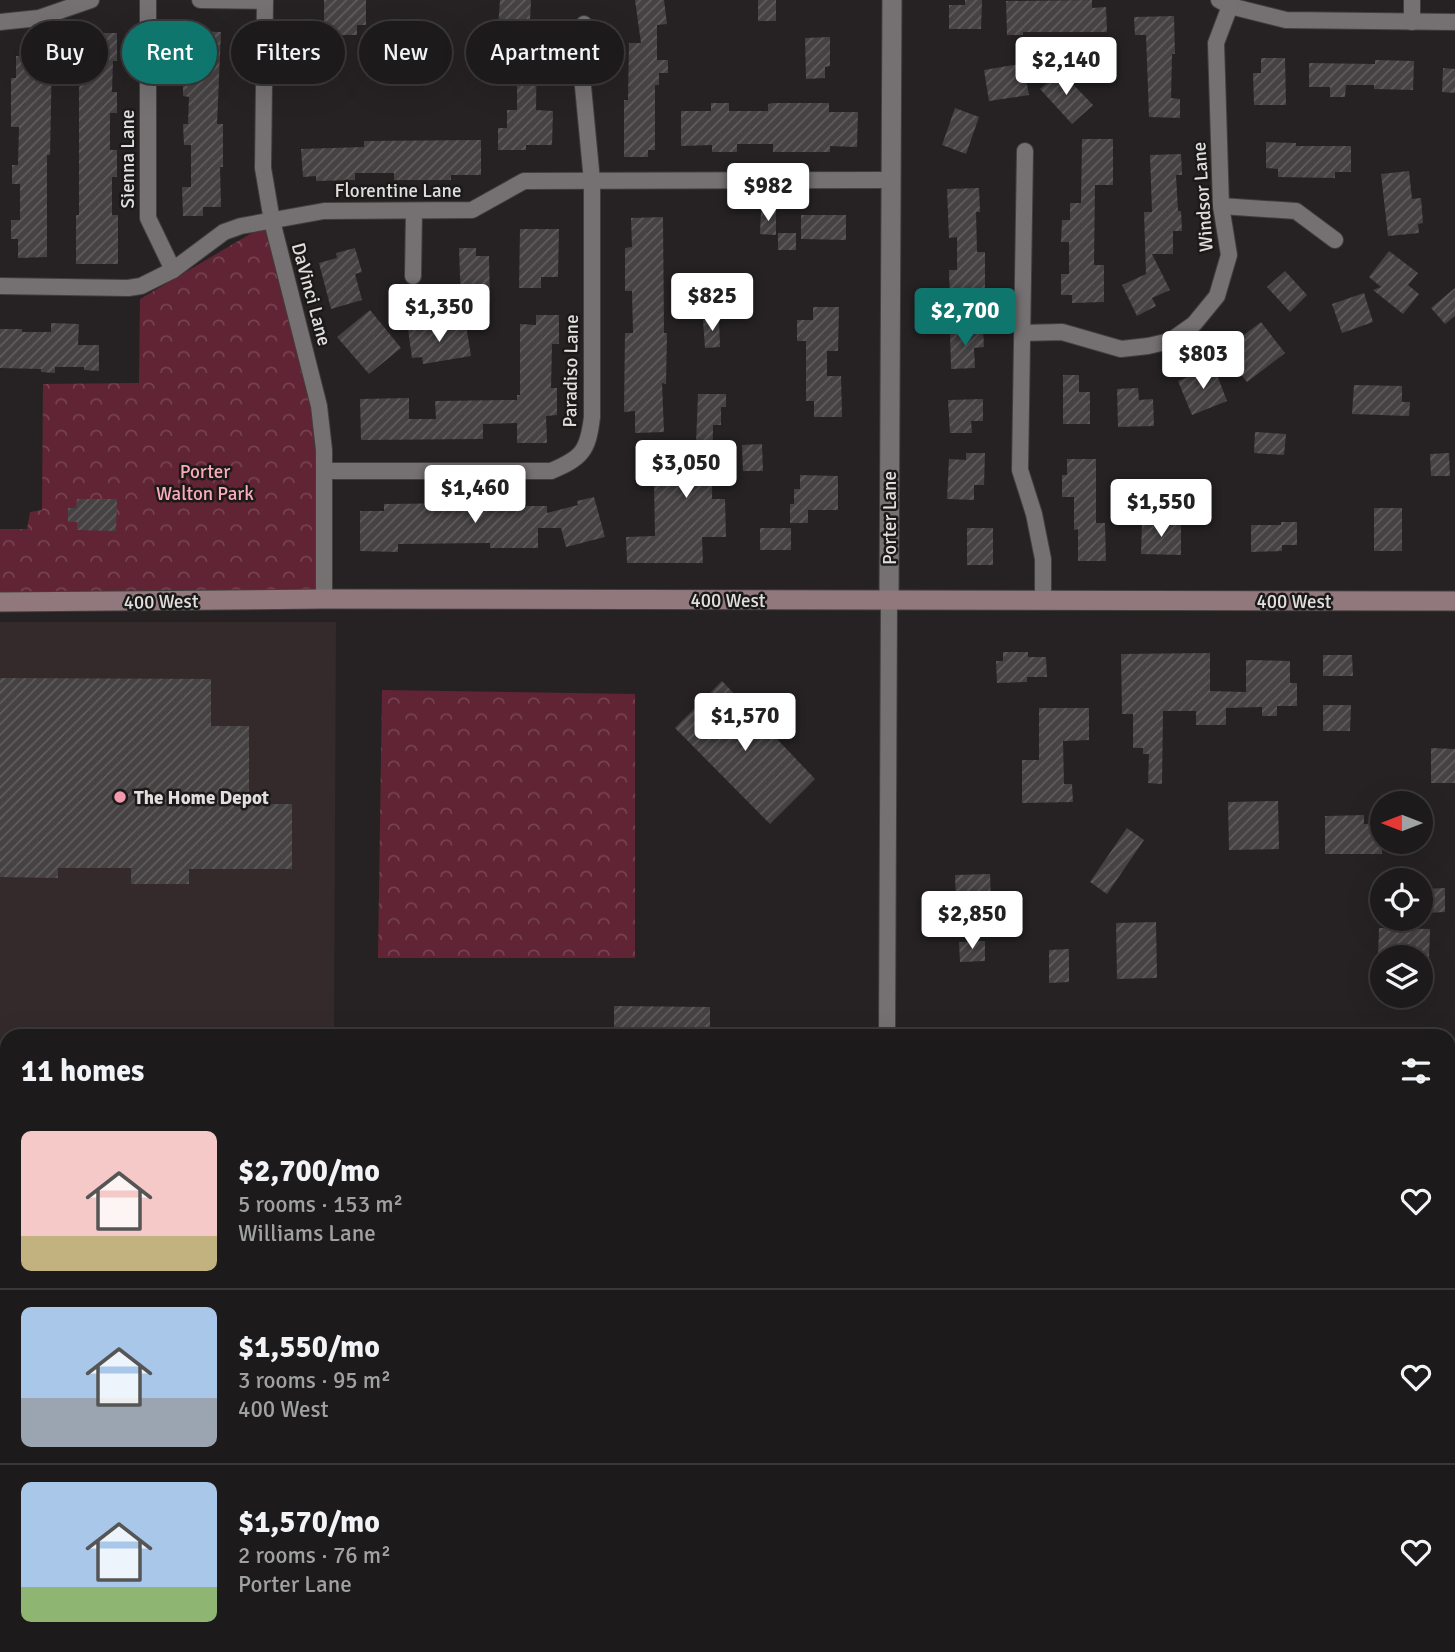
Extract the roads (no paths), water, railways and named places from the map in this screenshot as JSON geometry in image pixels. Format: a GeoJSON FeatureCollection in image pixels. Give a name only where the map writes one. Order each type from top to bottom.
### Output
{"type":"FeatureCollection","features":[{"type":"Feature","properties":{"kind":"main road","name":"400 West"},"geometry":{"type":"LineString","coordinates":[[0,602],[324,599],[1455,601]]}},
{"type":"Feature","properties":{"kind":"street"},"geometry":{"type":"LineString","coordinates":[[0,22],[39,18],[91,0]]}},
{"type":"Feature","properties":{"kind":"street","name":"Sienna Lane"},"geometry":{"type":"LineString","coordinates":[[148,0],[148,218],[173,270]]}},
{"type":"Feature","properties":{"kind":"street"},"geometry":{"type":"LineString","coordinates":[[200,0],[265,1]]}},
{"type":"Feature","properties":{"kind":"street","name":"Porter Lane"},"geometry":{"type":"LineString","coordinates":[[887,1029],[892,0]]}},
{"type":"Feature","properties":{"kind":"street"},"geometry":{"type":"LineString","coordinates":[[1412,0],[1412,22]]}},
{"type":"Feature","properties":{"kind":"street","name":"DaVinci Lane"},"geometry":{"type":"LineString","coordinates":[[265,1],[263,168],[272,221],[314,385],[322,431],[324,599]]}},
{"type":"Feature","properties":{"kind":"street"},"geometry":{"type":"LineString","coordinates":[[1225,3],[1286,20],[1455,22]]}},
{"type":"Feature","properties":{"kind":"street","name":"Windsor Lane"},"geometry":{"type":"LineString","coordinates":[[1022,332],[1062,332],[1121,349],[1148,346],[1170,341],[1194,324],[1217,296],[1229,255],[1221,206],[1216,43],[1225,3]]}},
{"type":"Feature","properties":{"kind":"street","name":"Paradiso Lane"},"geometry":{"type":"LineString","coordinates":[[324,471],[551,471],[575,461],[589,443],[592,417],[592,181],[583,84]]}},
{"type":"Feature","properties":{"kind":"street"},"geometry":{"type":"LineString","coordinates":[[1025,151],[1020,470],[1034,514],[1043,559],[1043,600]]}},
{"type":"Feature","properties":{"kind":"street","name":"Florentine Lane"},"geometry":{"type":"LineString","coordinates":[[0,286],[141,286],[173,270],[224,232],[242,226],[324,211],[472,210],[524,181],[891,180]]}},
{"type":"Feature","properties":{"kind":"street"},"geometry":{"type":"LineString","coordinates":[[1221,206],[1296,211],[1335,240]]}},
{"type":"Feature","properties":{"kind":"street"},"geometry":{"type":"LineString","coordinates":[[413,276],[414,211]]}},
{"type":"Feature","properties":{"kind":"place","name":"The Home Depot"},"geometry":{"type":"Point","coordinates":[120,797]}},
{"type":"Feature","properties":{"kind":"park label","name":"Porter Walton Park"},"geometry":{"type":"Point","coordinates":[205,482]}}]}
